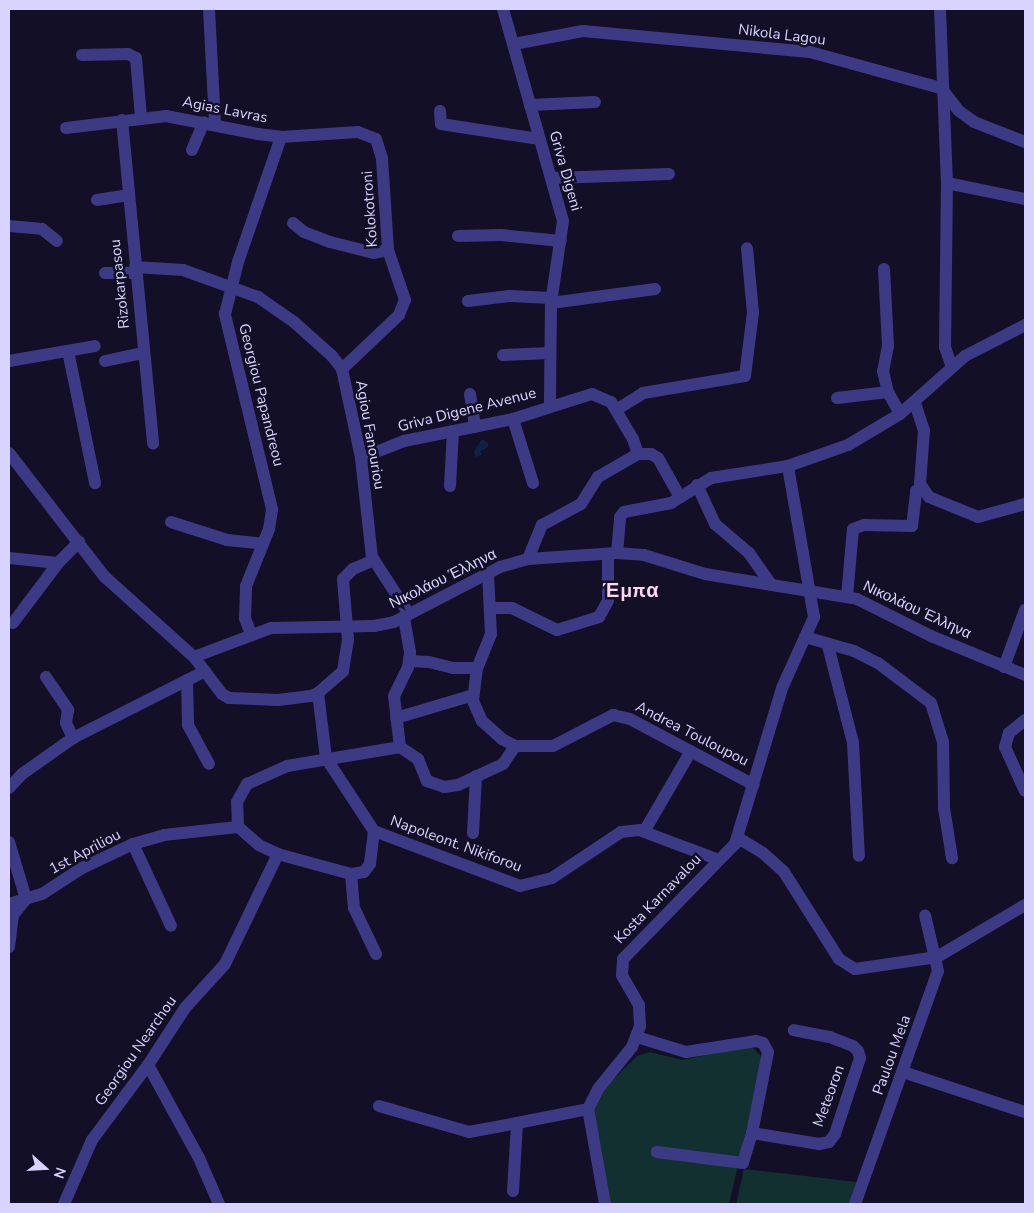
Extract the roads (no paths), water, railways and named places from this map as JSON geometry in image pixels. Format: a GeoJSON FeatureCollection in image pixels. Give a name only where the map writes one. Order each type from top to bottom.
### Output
{"type":"FeatureCollection","features":[{"type":"Feature","properties":{"kind":"street"},"geometry":{"type":"LineString","coordinates":[[192,150],[209,123],[209,9]]}},
{"type":"Feature","properties":{"kind":"street","name":"Griva Digeni"},"geometry":{"type":"LineString","coordinates":[[503,9],[539,139],[553,178],[563,221],[551,301],[550,406]]}},
{"type":"Feature","properties":{"kind":"street"},"geometry":{"type":"LineString","coordinates":[[940,9],[941,88],[947,183],[945,347],[952,367]]}},
{"type":"Feature","properties":{"kind":"street","name":"Nikola Lagou"},"geometry":{"type":"LineString","coordinates":[[514,44],[583,31],[810,52],[941,88]]}},
{"type":"Feature","properties":{"kind":"street"},"geometry":{"type":"LineString","coordinates":[[82,55],[128,54],[136,58],[141,118]]}},
{"type":"Feature","properties":{"kind":"street"},"geometry":{"type":"LineString","coordinates":[[941,88],[959,111],[974,122],[1025,142]]}},
{"type":"Feature","properties":{"kind":"street"},"geometry":{"type":"LineString","coordinates":[[530,105],[595,102]]}},
{"type":"Feature","properties":{"kind":"street"},"geometry":{"type":"LineString","coordinates":[[440,111],[441,124],[539,139]]}},
{"type":"Feature","properties":{"kind":"street","name":"Agias Lavras"},"geometry":{"type":"LineString","coordinates":[[66,128],[166,116],[281,137],[358,132],[376,139]]}},
{"type":"Feature","properties":{"kind":"street","name":"Rizokarpasou"},"geometry":{"type":"LineString","coordinates":[[122,120],[127,195],[153,444]]}},
{"type":"Feature","properties":{"kind":"street","name":"Georgiou Papandreou"},"geometry":{"type":"LineString","coordinates":[[251,634],[245,618],[245,597],[263,544],[272,509],[226,324],[232,286],[281,137]]}},
{"type":"Feature","properties":{"kind":"street","name":"Kolokotroni"},"geometry":{"type":"LineString","coordinates":[[342,370],[403,307],[404,289],[388,250],[382,159],[376,139]]}},
{"type":"Feature","properties":{"kind":"street"},"geometry":{"type":"LineString","coordinates":[[553,178],[669,174]]}},
{"type":"Feature","properties":{"kind":"street"},"geometry":{"type":"LineString","coordinates":[[947,183],[1025,199]]}},
{"type":"Feature","properties":{"kind":"street"},"geometry":{"type":"LineString","coordinates":[[97,200],[127,195]]}},
{"type":"Feature","properties":{"kind":"street"},"geometry":{"type":"LineString","coordinates":[[293,223],[304,232],[330,242],[374,253],[388,250]]}},
{"type":"Feature","properties":{"kind":"street"},"geometry":{"type":"LineString","coordinates":[[9,226],[42,229],[58,241]]}},
{"type":"Feature","properties":{"kind":"street"},"geometry":{"type":"LineString","coordinates":[[458,236],[501,235],[561,241]]}},
{"type":"Feature","properties":{"kind":"street"},"geometry":{"type":"LineString","coordinates":[[616,410],[644,393],[745,376],[753,313],[747,248]]}},
{"type":"Feature","properties":{"kind":"street"},"geometry":{"type":"LineString","coordinates":[[884,269],[888,346],[883,371],[888,392],[900,414]]}},
{"type":"Feature","properties":{"kind":"street","name":"Agiou Fanouriou"},"geometry":{"type":"LineString","coordinates":[[105,273],[135,270],[183,270],[232,286],[278,310],[320,345],[342,370],[361,458],[374,560],[406,616]]}},
{"type":"Feature","properties":{"kind":"street"},"geometry":{"type":"LineString","coordinates":[[468,301],[510,296],[551,301],[655,289]]}},
{"type":"Feature","properties":{"kind":"street"},"geometry":{"type":"LineString","coordinates":[[490,608],[512,608],[557,630],[599,617],[608,601],[612,553],[620,518],[624,512],[661,507],[712,478],[788,466],[848,445],[915,403],[952,367],[973,351],[1025,325]]}},
{"type":"Feature","properties":{"kind":"street"},"geometry":{"type":"LineString","coordinates":[[9,361],[95,346]]}},
{"type":"Feature","properties":{"kind":"street"},"geometry":{"type":"LineString","coordinates":[[68,351],[95,483]]}},
{"type":"Feature","properties":{"kind":"street"},"geometry":{"type":"LineString","coordinates":[[105,361],[143,352]]}},
{"type":"Feature","properties":{"kind":"street"},"geometry":{"type":"LineString","coordinates":[[503,355],[550,353]]}},
{"type":"Feature","properties":{"kind":"street"},"geometry":{"type":"LineString","coordinates":[[837,398],[888,392]]}},
{"type":"Feature","properties":{"kind":"street"},"geometry":{"type":"LineString","coordinates":[[470,394],[475,427]]}},
{"type":"Feature","properties":{"kind":"street","name":"Griva Digene Avenue"},"geometry":{"type":"LineString","coordinates":[[361,458],[404,442],[513,419],[592,394],[606,398],[616,410],[633,439],[638,454]]}},
{"type":"Feature","properties":{"kind":"street"},"geometry":{"type":"LineString","coordinates":[[915,403],[924,430],[922,487],[937,502],[970,516],[986,516],[1025,504]]}},
{"type":"Feature","properties":{"kind":"street"},"geometry":{"type":"LineString","coordinates":[[513,419],[533,483]]}},
{"type":"Feature","properties":{"kind":"street"},"geometry":{"type":"LineString","coordinates":[[450,486],[453,431]]}},
{"type":"Feature","properties":{"kind":"street"},"geometry":{"type":"LineString","coordinates":[[9,453],[118,591],[194,657],[222,694],[229,698],[278,700],[318,694],[345,667],[347,626],[343,579],[353,569],[374,560]]}},
{"type":"Feature","properties":{"kind":"street"},"geometry":{"type":"LineString","coordinates":[[528,559],[542,524],[581,504],[598,477],[638,454],[650,454],[658,458],[680,497]]}},
{"type":"Feature","properties":{"kind":"street","name":"Kosta Karnavalou"},"geometry":{"type":"LineString","coordinates":[[588,1109],[598,1088],[623,1061],[637,1037],[640,1013],[622,975],[623,959],[719,860],[730,852],[738,838],[779,697],[814,617],[812,592],[788,466]]}},
{"type":"Feature","properties":{"kind":"street"},"geometry":{"type":"LineString","coordinates":[[697,485],[715,524],[749,553],[771,585]]}},
{"type":"Feature","properties":{"kind":"street"},"geometry":{"type":"LineString","coordinates":[[848,597],[852,529],[864,525],[912,526],[916,491],[922,487]]}},
{"type":"Feature","properties":{"kind":"street"},"geometry":{"type":"LineString","coordinates":[[171,522],[227,540],[263,544]]}},
{"type":"Feature","properties":{"kind":"street"},"geometry":{"type":"LineString","coordinates":[[13,623],[58,563],[79,542]]}},
{"type":"Feature","properties":{"kind":"street","name":"Νικολάου Έλληνα"},"geometry":{"type":"LineString","coordinates":[[194,657],[251,634],[290,626],[384,625],[406,616],[488,573],[528,559],[612,553],[644,555],[705,574],[848,597],[868,603],[931,636],[1025,675]]}},
{"type":"Feature","properties":{"kind":"street"},"geometry":{"type":"LineString","coordinates":[[9,558],[58,563]]}},
{"type":"Feature","properties":{"kind":"street"},"geometry":{"type":"LineString","coordinates":[[374,831],[370,864],[364,872],[351,874],[278,854],[259,845],[238,827],[237,802],[247,784],[287,766],[326,758],[400,747],[418,759],[431,784],[451,786],[506,762],[515,746],[482,721],[475,708],[473,695],[477,668],[492,634],[488,573]]}},
{"type":"Feature","properties":{"kind":"street"},"geometry":{"type":"LineString","coordinates":[[1004,667],[1025,610]]}},
{"type":"Feature","properties":{"kind":"street"},"geometry":{"type":"LineString","coordinates":[[400,747],[394,696],[410,661],[406,616]]}},
{"type":"Feature","properties":{"kind":"street"},"geometry":{"type":"LineString","coordinates":[[805,638],[828,646],[854,651],[878,663],[931,702],[944,742],[944,808],[952,858]]}},
{"type":"Feature","properties":{"kind":"street"},"geometry":{"type":"LineString","coordinates":[[828,646],[853,743],[859,856]]}},
{"type":"Feature","properties":{"kind":"street"},"geometry":{"type":"LineString","coordinates":[[410,661],[429,662],[453,668],[477,668]]}},
{"type":"Feature","properties":{"kind":"street"},"geometry":{"type":"LineString","coordinates":[[9,788],[22,774],[73,738],[205,671]]}},
{"type":"Feature","properties":{"kind":"street"},"geometry":{"type":"LineString","coordinates":[[46,677],[68,710],[66,723],[73,738]]}},
{"type":"Feature","properties":{"kind":"street"},"geometry":{"type":"LineString","coordinates":[[187,680],[188,725],[209,764]]}},
{"type":"Feature","properties":{"kind":"street","name":"Napoleont. Nikiforou"},"geometry":{"type":"LineString","coordinates":[[318,694],[326,758],[374,831],[520,886],[552,878],[621,832],[645,830],[719,860]]}},
{"type":"Feature","properties":{"kind":"street"},"geometry":{"type":"LineString","coordinates":[[396,718],[473,695]]}},
{"type":"Feature","properties":{"kind":"street","name":"Andrea Touloupou"},"geometry":{"type":"LineString","coordinates":[[515,746],[553,746],[613,715],[630,718],[754,785]]}},
{"type":"Feature","properties":{"kind":"street"},"geometry":{"type":"LineString","coordinates":[[1025,720],[1009,733],[1005,747],[1025,791]]}},
{"type":"Feature","properties":{"kind":"street"},"geometry":{"type":"LineString","coordinates":[[645,830],[691,751]]}},
{"type":"Feature","properties":{"kind":"street"},"geometry":{"type":"LineString","coordinates":[[472,833],[476,776]]}},
{"type":"Feature","properties":{"kind":"street","name":"1st Apriliou"},"geometry":{"type":"LineString","coordinates":[[9,904],[42,894],[82,868],[133,844],[164,835],[238,827]]}},
{"type":"Feature","properties":{"kind":"street"},"geometry":{"type":"LineString","coordinates":[[738,838],[763,852],[784,872],[839,960],[848,967],[864,970],[937,957],[1025,905]]}},
{"type":"Feature","properties":{"kind":"street"},"geometry":{"type":"LineString","coordinates":[[9,842],[26,899],[13,915],[9,947]]}},
{"type":"Feature","properties":{"kind":"street"},"geometry":{"type":"LineString","coordinates":[[133,844],[171,926]]}},
{"type":"Feature","properties":{"kind":"street","name":"Georgiou Nearchou"},"geometry":{"type":"LineString","coordinates":[[64,1204],[92,1140],[148,1065],[184,1008],[224,964],[278,854]]}},
{"type":"Feature","properties":{"kind":"street"},"geometry":{"type":"LineString","coordinates":[[351,874],[354,908],[376,954]]}},
{"type":"Feature","properties":{"kind":"street","name":"Paulou Mela"},"geometry":{"type":"LineString","coordinates":[[855,1204],[936,978],[937,957],[925,915]]}},
{"type":"Feature","properties":{"kind":"street","name":"Meteoron"},"geometry":{"type":"LineString","coordinates":[[752,1133],[819,1144],[829,1142],[835,1134],[860,1058],[858,1051],[854,1046],[829,1037],[794,1030]]}},
{"type":"Feature","properties":{"kind":"street"},"geometry":{"type":"LineString","coordinates":[[637,1037],[686,1052],[748,1040],[763,1043],[768,1058],[752,1133],[743,1163],[657,1152]]}},
{"type":"Feature","properties":{"kind":"street"},"geometry":{"type":"LineString","coordinates":[[148,1065],[199,1158],[219,1204]]}},
{"type":"Feature","properties":{"kind":"street"},"geometry":{"type":"LineString","coordinates":[[903,1072],[1025,1112]]}},
{"type":"Feature","properties":{"kind":"street"},"geometry":{"type":"LineString","coordinates":[[379,1106],[469,1132],[588,1109],[605,1204]]}},
{"type":"Feature","properties":{"kind":"street"},"geometry":{"type":"LineString","coordinates":[[513,1191],[517,1123]]}},
{"type":"Feature","properties":{"kind":"water"},"geometry":{"type":"Polygon","coordinates":[[[482,439],[488,443],[488,447],[480,451],[482,455],[475,457],[474,451],[482,439]]]}},
{"type":"Feature","properties":{"kind":"district","name":"Έμπα"},"geometry":{"type":"Point","coordinates":[631,590]}}]}
